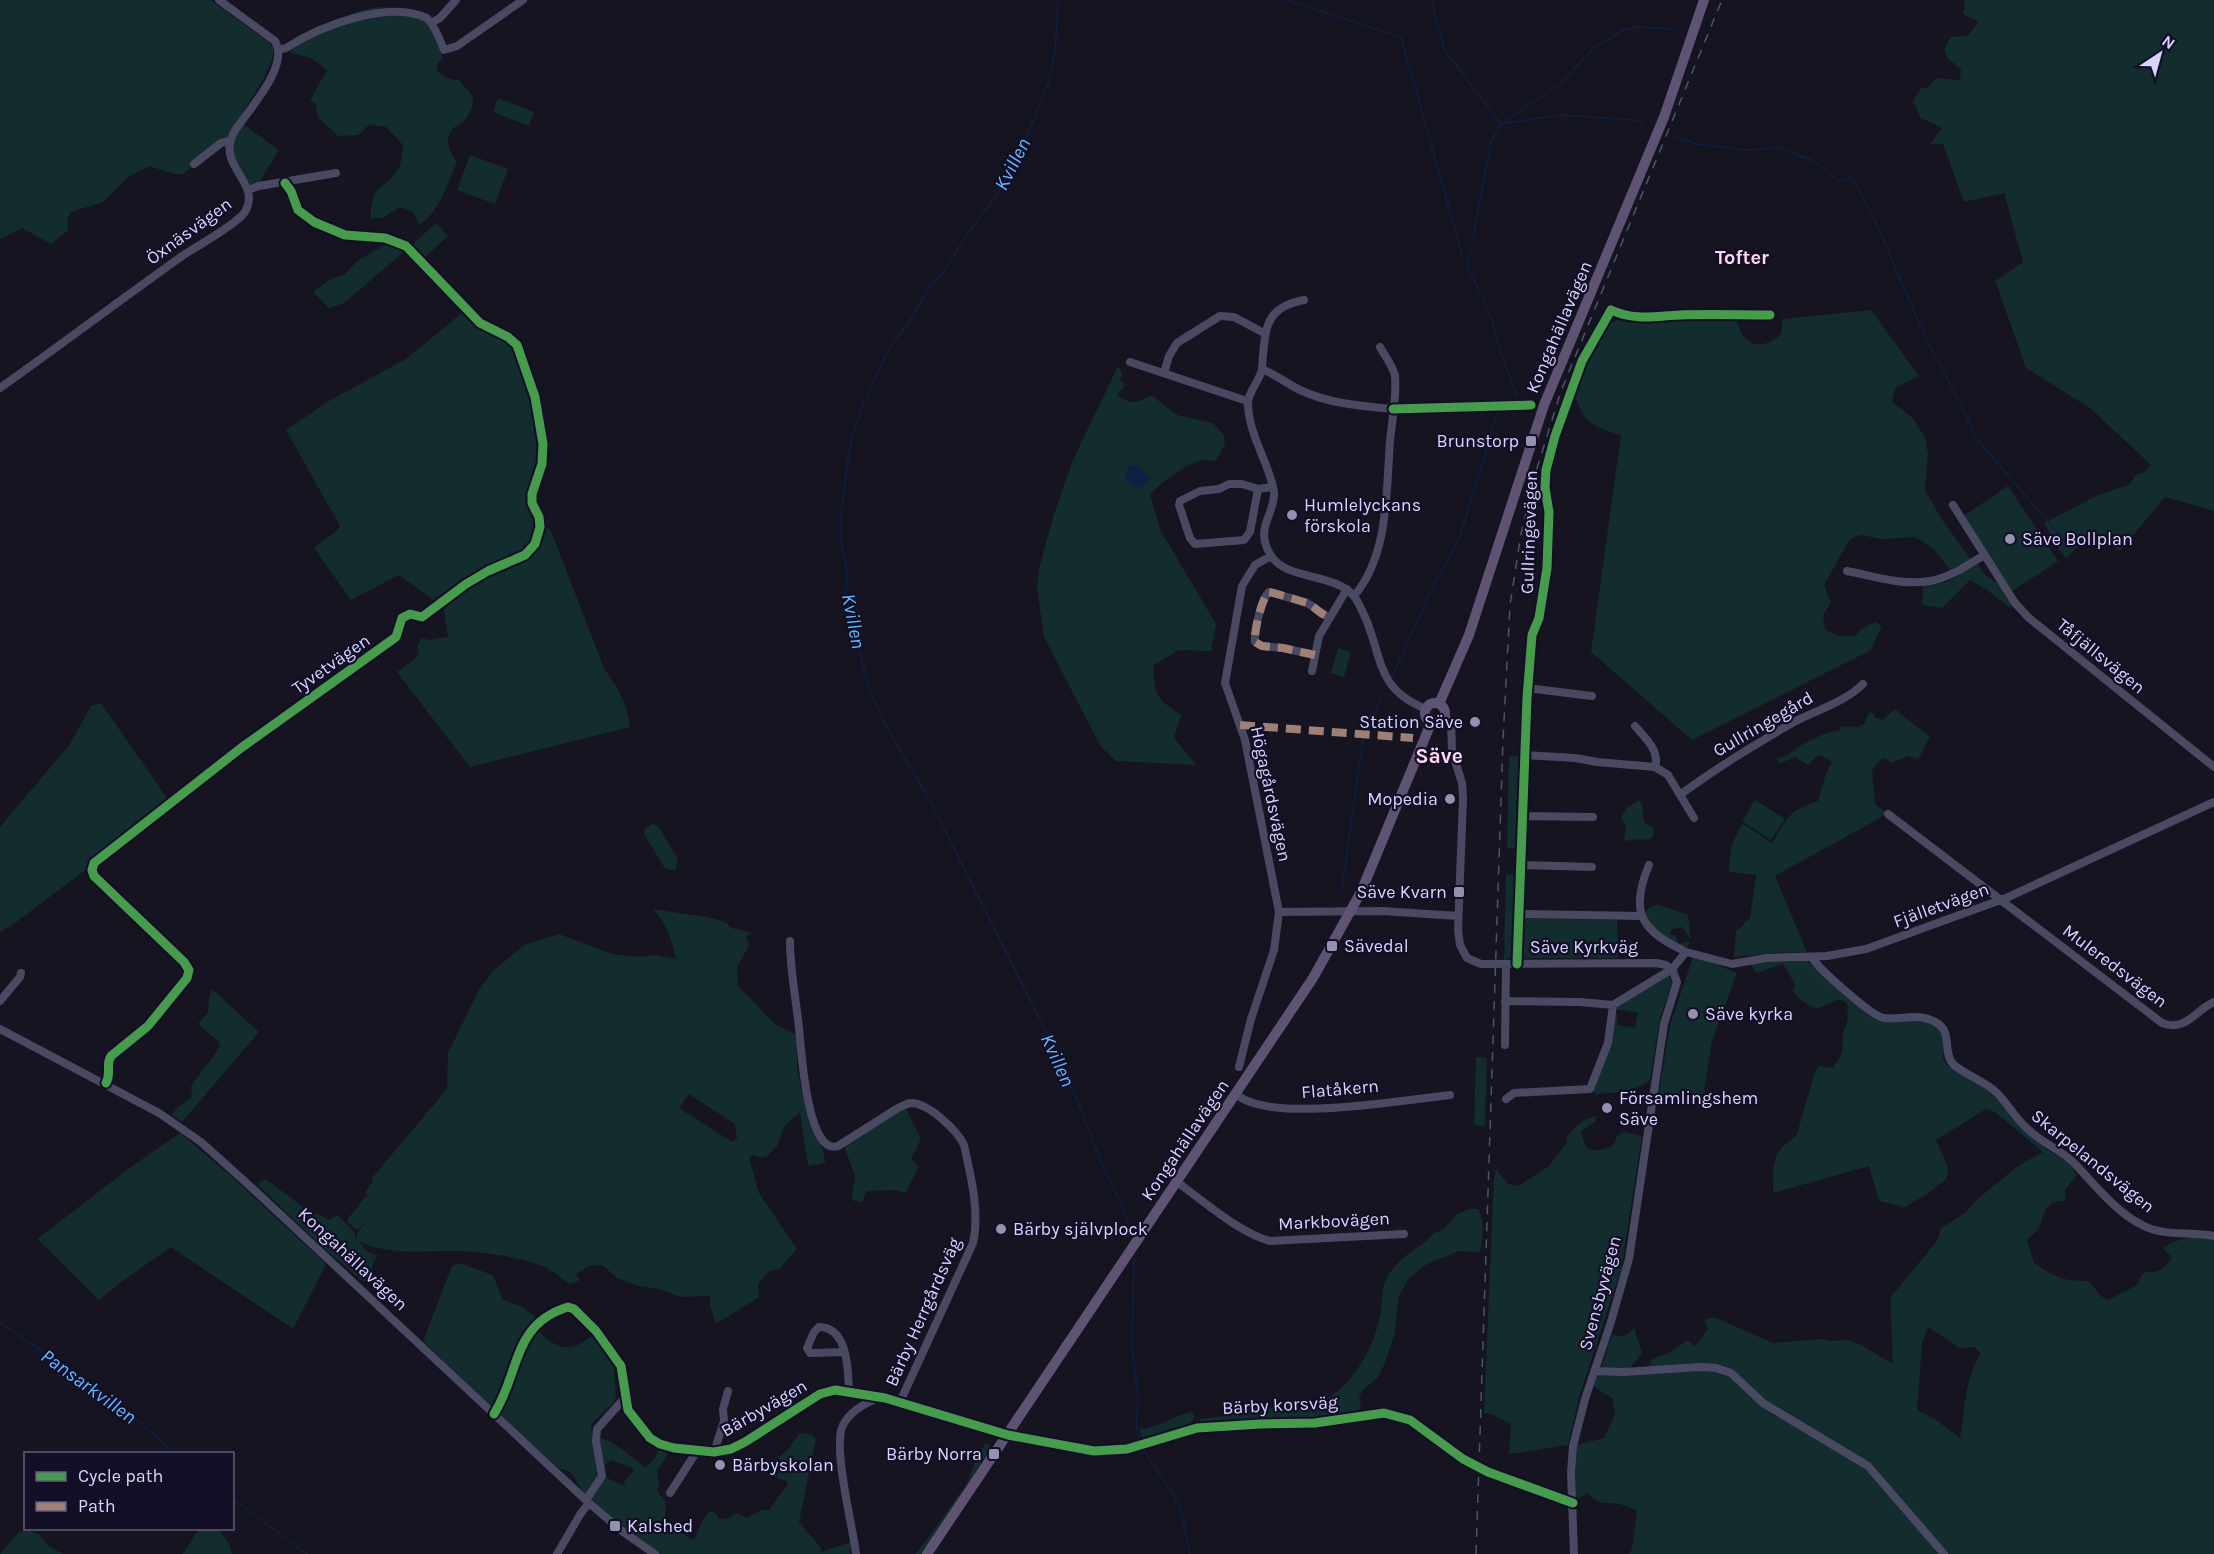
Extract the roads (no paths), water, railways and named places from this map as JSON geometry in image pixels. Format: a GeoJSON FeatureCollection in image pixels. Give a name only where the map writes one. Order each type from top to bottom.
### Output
{"type":"FeatureCollection","features":[{"type":"Feature","properties":{"kind":"main road","name":"Kongahällavägen"},"geometry":{"type":"LineString","coordinates":[[1439,704],[1469,634],[1544,405],[1664,117],[1704,0]]}},
{"type":"Feature","properties":{"kind":"main road"},"geometry":{"type":"LineString","coordinates":[[1432,703],[1439,704],[1445,710],[1445,717],[1438,723],[1431,723],[1426,718],[1426,709],[1432,703]]}},
{"type":"Feature","properties":{"kind":"main road","name":"Kongahällavägen"},"geometry":{"type":"LineString","coordinates":[[927,1554],[1313,978],[1351,911],[1373,865],[1431,723]]}},
{"type":"Feature","properties":{"kind":"street"},"geometry":{"type":"LineString","coordinates":[[194,164],[220,143],[230,141],[236,129],[265,90],[279,50],[275,41],[219,0]]}},
{"type":"Feature","properties":{"kind":"street"},"geometry":{"type":"LineString","coordinates":[[432,23],[440,18],[456,0]]}},
{"type":"Feature","properties":{"kind":"street"},"geometry":{"type":"LineString","coordinates":[[279,50],[354,9],[394,3],[410,6],[420,11],[432,23],[444,50],[458,46],[523,0]]}},
{"type":"Feature","properties":{"kind":"street","name":"Öxnäsvägen"},"geometry":{"type":"LineString","coordinates":[[0,388],[183,256],[238,220],[246,209],[248,190],[231,161],[230,141]]}},
{"type":"Feature","properties":{"kind":"street"},"geometry":{"type":"LineString","coordinates":[[248,190],[336,173]]}},
{"type":"Feature","properties":{"kind":"street","name":"Tyvetvägen"},"geometry":{"type":"LineString","coordinates":[[106,1083],[110,1072],[108,1060],[148,1026],[187,978],[189,970],[184,962],[94,876],[92,870],[94,863],[241,748],[396,637],[402,618],[410,614],[423,616],[466,584],[488,571],[525,555],[539,536],[540,522],[531,498],[542,464],[543,431],[535,397],[517,345],[508,337],[480,323],[406,246],[385,238],[345,235],[314,222],[302,215],[285,183]]}},
{"type":"Feature","properties":{"kind":"street"},"geometry":{"type":"LineString","coordinates":[[1304,300],[1281,308],[1274,313],[1264,333],[1262,369],[1247,401],[1250,421],[1272,487],[1273,500],[1264,528],[1265,541],[1270,556],[1286,568],[1335,583],[1347,589],[1354,596],[1367,623],[1386,679],[1400,695],[1426,709]]}},
{"type":"Feature","properties":{"kind":"street","name":"Gullringevägen"},"geometry":{"type":"LineString","coordinates":[[1517,964],[1527,688],[1532,635],[1539,618],[1547,568],[1549,512],[1545,488],[1546,470],[1554,439],[1582,361],[1611,310],[1644,319],[1681,315],[1770,315]]}},
{"type":"Feature","properties":{"kind":"street"},"geometry":{"type":"LineString","coordinates":[[1164,373],[1169,356],[1176,344],[1220,316],[1234,317],[1264,333]]}},
{"type":"Feature","properties":{"kind":"street"},"geometry":{"type":"LineString","coordinates":[[1354,596],[1369,575],[1380,537],[1388,493],[1394,372],[1380,347]]}},
{"type":"Feature","properties":{"kind":"street"},"geometry":{"type":"LineString","coordinates":[[1130,362],[1247,401]]}},
{"type":"Feature","properties":{"kind":"street"},"geometry":{"type":"LineString","coordinates":[[1262,369],[1320,399],[1393,409]]}},
{"type":"Feature","properties":{"kind":"street"},"geometry":{"type":"LineString","coordinates":[[1258,489],[1250,532],[1244,540],[1195,544],[1190,538],[1179,505],[1180,501],[1200,491],[1219,489],[1229,484],[1242,484],[1258,489],[1272,487]]}},
{"type":"Feature","properties":{"kind":"street","name":"Tåfjällsvägen"},"geometry":{"type":"LineString","coordinates":[[1953,505],[2015,603],[2029,618],[2214,767]]}},
{"type":"Feature","properties":{"kind":"street"},"geometry":{"type":"LineString","coordinates":[[1847,571],[1908,582],[1928,582],[1941,578],[1984,555]]}},
{"type":"Feature","properties":{"kind":"street","name":"Högagårdsvägen"},"geometry":{"type":"LineString","coordinates":[[1239,1067],[1249,1025],[1274,950],[1280,912],[1245,740],[1225,683],[1242,586],[1255,565],[1270,556]]}},
{"type":"Feature","properties":{"kind":"street"},"geometry":{"type":"LineString","coordinates":[[1312,671],[1319,636],[1347,589]]}},
{"type":"Feature","properties":{"kind":"street"},"geometry":{"type":"LineString","coordinates":[[1315,655],[1262,646],[1256,642],[1256,629],[1264,597],[1269,592],[1274,592],[1290,600],[1305,603],[1329,617]]}},
{"type":"Feature","properties":{"kind":"street","name":"Gullringegård"},"geometry":{"type":"LineString","coordinates":[[1681,795],[1757,743],[1851,695],[1863,684]]}},
{"type":"Feature","properties":{"kind":"street"},"geometry":{"type":"LineString","coordinates":[[1527,688],[1592,696]]}},
{"type":"Feature","properties":{"kind":"street"},"geometry":{"type":"LineString","coordinates":[[1280,912],[1351,911],[1458,916],[1462,783],[1452,751],[1451,722],[1445,717]]}},
{"type":"Feature","properties":{"kind":"street"},"geometry":{"type":"LineString","coordinates":[[1635,726],[1655,752],[1657,758],[1654,767]]}},
{"type":"Feature","properties":{"kind":"street"},"geometry":{"type":"LineString","coordinates":[[1524,755],[1654,767],[1668,775],[1694,818]]}},
{"type":"Feature","properties":{"kind":"street","name":"Fjälletvägen"},"geometry":{"type":"LineString","coordinates":[[1642,916],[1662,940],[1686,952],[1732,964],[1766,958],[1812,957],[1847,953],[1870,948],[2001,900],[2214,802]]}},
{"type":"Feature","properties":{"kind":"street","name":"Muleredsvägen"},"geometry":{"type":"LineString","coordinates":[[1888,814],[2162,1023],[2174,1026],[2186,1023],[2214,1002]]}},
{"type":"Feature","properties":{"kind":"street"},"geometry":{"type":"LineString","coordinates":[[1522,816],[1593,818]]}},
{"type":"Feature","properties":{"kind":"street"},"geometry":{"type":"LineString","coordinates":[[1521,865],[1592,867]]}},
{"type":"Feature","properties":{"kind":"street"},"geometry":{"type":"LineString","coordinates":[[1518,914],[1642,916],[1639,906],[1640,892],[1649,865]]}},
{"type":"Feature","properties":{"kind":"street","name":"Säve Kyrkväg"},"geometry":{"type":"LineString","coordinates":[[1458,916],[1460,945],[1467,958],[1481,964],[1656,963],[1672,969]]}},
{"type":"Feature","properties":{"kind":"street","name":"Bärby Herrgårdsväg"},"geometry":{"type":"LineString","coordinates":[[790,941],[804,1082],[819,1134],[826,1145],[834,1148],[898,1108],[907,1103],[914,1103],[921,1105],[947,1124],[960,1137],[964,1146],[975,1208],[976,1231],[973,1243],[900,1402]]}},
{"type":"Feature","properties":{"kind":"street"},"geometry":{"type":"LineString","coordinates":[[1505,1001],[1613,1005],[1672,969],[1686,952]]}},
{"type":"Feature","properties":{"kind":"street","name":"Skarpelandsvägen"},"geometry":{"type":"LineString","coordinates":[[1812,957],[1821,969],[1874,1015],[1887,1018],[1918,1017],[1940,1026],[1946,1033],[1948,1055],[1953,1064],[1996,1092],[2030,1132],[2072,1161],[2097,1188],[2138,1223],[2165,1232],[2214,1236]]}},
{"type":"Feature","properties":{"kind":"street"},"geometry":{"type":"LineString","coordinates":[[1505,1045],[1506,964]]}},
{"type":"Feature","properties":{"kind":"street","name":"Svensbyvägen"},"geometry":{"type":"LineString","coordinates":[[1574,1554],[1571,1464],[1573,1446],[1584,1399],[1595,1371],[1629,1258],[1664,1024],[1677,982],[1672,969]]}},
{"type":"Feature","properties":{"kind":"street"},"geometry":{"type":"LineString","coordinates":[[0,1001],[21,973]]}},
{"type":"Feature","properties":{"kind":"street"},"geometry":{"type":"LineString","coordinates":[[1506,1099],[1514,1094],[1590,1089],[1608,1043],[1613,1005]]}},
{"type":"Feature","properties":{"kind":"street","name":"Kongahällavägen"},"geometry":{"type":"LineString","coordinates":[[0,1029],[106,1083],[168,1118],[217,1155],[588,1502],[623,1532],[655,1554]]}},
{"type":"Feature","properties":{"kind":"street","name":"Flatåkern"},"geometry":{"type":"LineString","coordinates":[[1236,1094],[1241,1099],[1253,1103],[1292,1109],[1450,1095]]}},
{"type":"Feature","properties":{"kind":"street","name":"Markbovägen"},"geometry":{"type":"LineString","coordinates":[[1177,1182],[1259,1239],[1270,1241],[1404,1234]]}},
{"type":"Feature","properties":{"kind":"street"},"geometry":{"type":"LineString","coordinates":[[494,1414],[529,1331],[550,1315],[568,1307],[574,1309],[609,1347],[623,1374],[626,1401],[622,1401],[597,1429],[596,1440],[602,1476],[557,1554]]}},
{"type":"Feature","properties":{"kind":"street"},"geometry":{"type":"LineString","coordinates":[[844,1352],[810,1353],[807,1348],[815,1329],[822,1327],[835,1333],[844,1352],[848,1366],[849,1391]]}},
{"type":"Feature","properties":{"kind":"street"},"geometry":{"type":"LineString","coordinates":[[1595,1371],[1624,1372],[1700,1367],[1716,1368],[1731,1373],[1762,1403],[1868,1466],[1944,1554]]}},
{"type":"Feature","properties":{"kind":"street","name":"Bärbyvägen"},"geometry":{"type":"LineString","coordinates":[[714,1452],[724,1421],[723,1409],[728,1390]]}},
{"type":"Feature","properties":{"kind":"street","name":"Bärbyvägen"},"geometry":{"type":"LineString","coordinates":[[626,1401],[628,1410],[657,1442],[674,1448],[698,1451],[714,1452],[731,1449],[820,1394],[835,1390],[900,1402],[1008,1435]]}},
{"type":"Feature","properties":{"kind":"street"},"geometry":{"type":"LineString","coordinates":[[856,1554],[843,1472],[840,1434],[842,1426],[854,1411],[879,1397]]}},
{"type":"Feature","properties":{"kind":"street","name":"Bärby korsväg"},"geometry":{"type":"LineString","coordinates":[[1008,1435],[1079,1449],[1106,1451],[1127,1449],[1197,1428],[1251,1424],[1310,1424],[1371,1414],[1390,1414],[1410,1420],[1479,1468],[1573,1503]]}},
{"type":"Feature","properties":{"kind":"street"},"geometry":{"type":"LineString","coordinates":[[670,1493],[698,1451]]}},
{"type":"Feature","properties":{"kind":"water"},"geometry":{"type":"Polygon","coordinates":[[[1132,465],[1141,467],[1149,479],[1139,488],[1126,481],[1126,472],[1132,465]]]}},
{"type":"Feature","properties":{"kind":"waterway","name":"Kvillen"},"geometry":{"type":"LineString","coordinates":[[1058,0],[1055,53],[1048,84],[1027,136],[997,194],[888,350],[863,405],[853,433],[848,460],[841,513],[841,541],[847,571],[846,593],[852,625],[871,694],[885,724],[930,801],[1047,1033],[1078,1102],[1103,1167],[1127,1216],[1130,1236]]}},
{"type":"Feature","properties":{"kind":"waterway"},"geometry":{"type":"LineString","coordinates":[[1286,0],[1401,37],[1463,258]]}},
{"type":"Feature","properties":{"kind":"waterway"},"geometry":{"type":"LineString","coordinates":[[1433,0],[1444,49],[1501,124],[1560,115],[1635,120],[1643,123]]}},
{"type":"Feature","properties":{"kind":"waterway"},"geometry":{"type":"LineString","coordinates":[[1473,239],[1491,141],[1501,124],[1559,85],[1595,47],[1624,30],[1637,27],[1675,29]]}},
{"type":"Feature","properties":{"kind":"waterway"},"geometry":{"type":"LineString","coordinates":[[1675,136],[1696,144],[1745,150],[1780,148],[1814,161],[1838,181],[1852,178],[1873,216],[1927,341],[1966,414],[1975,437],[2070,547]]}},
{"type":"Feature","properties":{"kind":"waterway"},"geometry":{"type":"LineString","coordinates":[[1471,249],[1467,265],[1491,317],[1518,400],[1501,404]]}},
{"type":"Feature","properties":{"kind":"waterway"},"geometry":{"type":"LineString","coordinates":[[1392,677],[1432,589],[1460,537],[1498,411]]}},
{"type":"Feature","properties":{"kind":"waterway"},"geometry":{"type":"LineString","coordinates":[[1342,888],[1363,740],[1382,696]]}},
{"type":"Feature","properties":{"kind":"waterway","name":"Kvillen"},"geometry":{"type":"LineString","coordinates":[[1134,1258],[1132,1344],[1138,1398],[1136,1426],[1140,1442]]}},
{"type":"Feature","properties":{"kind":"waterway","name":"Pansarkvillen"},"geometry":{"type":"LineString","coordinates":[[0,1322],[123,1408],[174,1452]]}},
{"type":"Feature","properties":{"kind":"waterway","name":"Kvillen"},"geometry":{"type":"LineString","coordinates":[[1142,1447],[1174,1496],[1182,1515],[1190,1554]]}},
{"type":"Feature","properties":{"kind":"waterway","name":"Pansarkvillen"},"geometry":{"type":"LineString","coordinates":[[234,1499],[307,1554]]}},
{"type":"Feature","properties":{"kind":"railway"},"geometry":{"type":"LineString","coordinates":[[1476,1554],[1503,740],[1510,605],[1521,534],[1534,478],[1561,391],[1722,0]]}},
{"type":"Feature","properties":{"kind":"place","name":"Brunstorp"},"geometry":{"type":"Point","coordinates":[1531,441]}},
{"type":"Feature","properties":{"kind":"place","name":"Humlelyckans förskola"},"geometry":{"type":"Point","coordinates":[1292,515]}},
{"type":"Feature","properties":{"kind":"place","name":"Säve Bollplan"},"geometry":{"type":"Point","coordinates":[2010,539]}},
{"type":"Feature","properties":{"kind":"place","name":"Station Säve"},"geometry":{"type":"Point","coordinates":[1475,722]}},
{"type":"Feature","properties":{"kind":"place","name":"Mopedia"},"geometry":{"type":"Point","coordinates":[1450,799]}},
{"type":"Feature","properties":{"kind":"place","name":"Säve Kvarn"},"geometry":{"type":"Point","coordinates":[1459,892]}},
{"type":"Feature","properties":{"kind":"place","name":"Sävedal"},"geometry":{"type":"Point","coordinates":[1332,946]}},
{"type":"Feature","properties":{"kind":"place","name":"Säve kyrka"},"geometry":{"type":"Point","coordinates":[1693,1014]}},
{"type":"Feature","properties":{"kind":"place","name":"Församlingshem Säve"},"geometry":{"type":"Point","coordinates":[1607,1108]}},
{"type":"Feature","properties":{"kind":"place","name":"Bärby självplock"},"geometry":{"type":"Point","coordinates":[1001,1229]}},
{"type":"Feature","properties":{"kind":"place","name":"Bärby Norra"},"geometry":{"type":"Point","coordinates":[994,1454]}},
{"type":"Feature","properties":{"kind":"place","name":"Bärbyskolan"},"geometry":{"type":"Point","coordinates":[720,1465]}},
{"type":"Feature","properties":{"kind":"place","name":"Kalshed"},"geometry":{"type":"Point","coordinates":[615,1526]}},
{"type":"Feature","properties":{"kind":"district","name":"Tofter"},"geometry":{"type":"Point","coordinates":[1742,257]}},
{"type":"Feature","properties":{"kind":"district","name":"Säve"},"geometry":{"type":"Point","coordinates":[1439,756]}}]}
